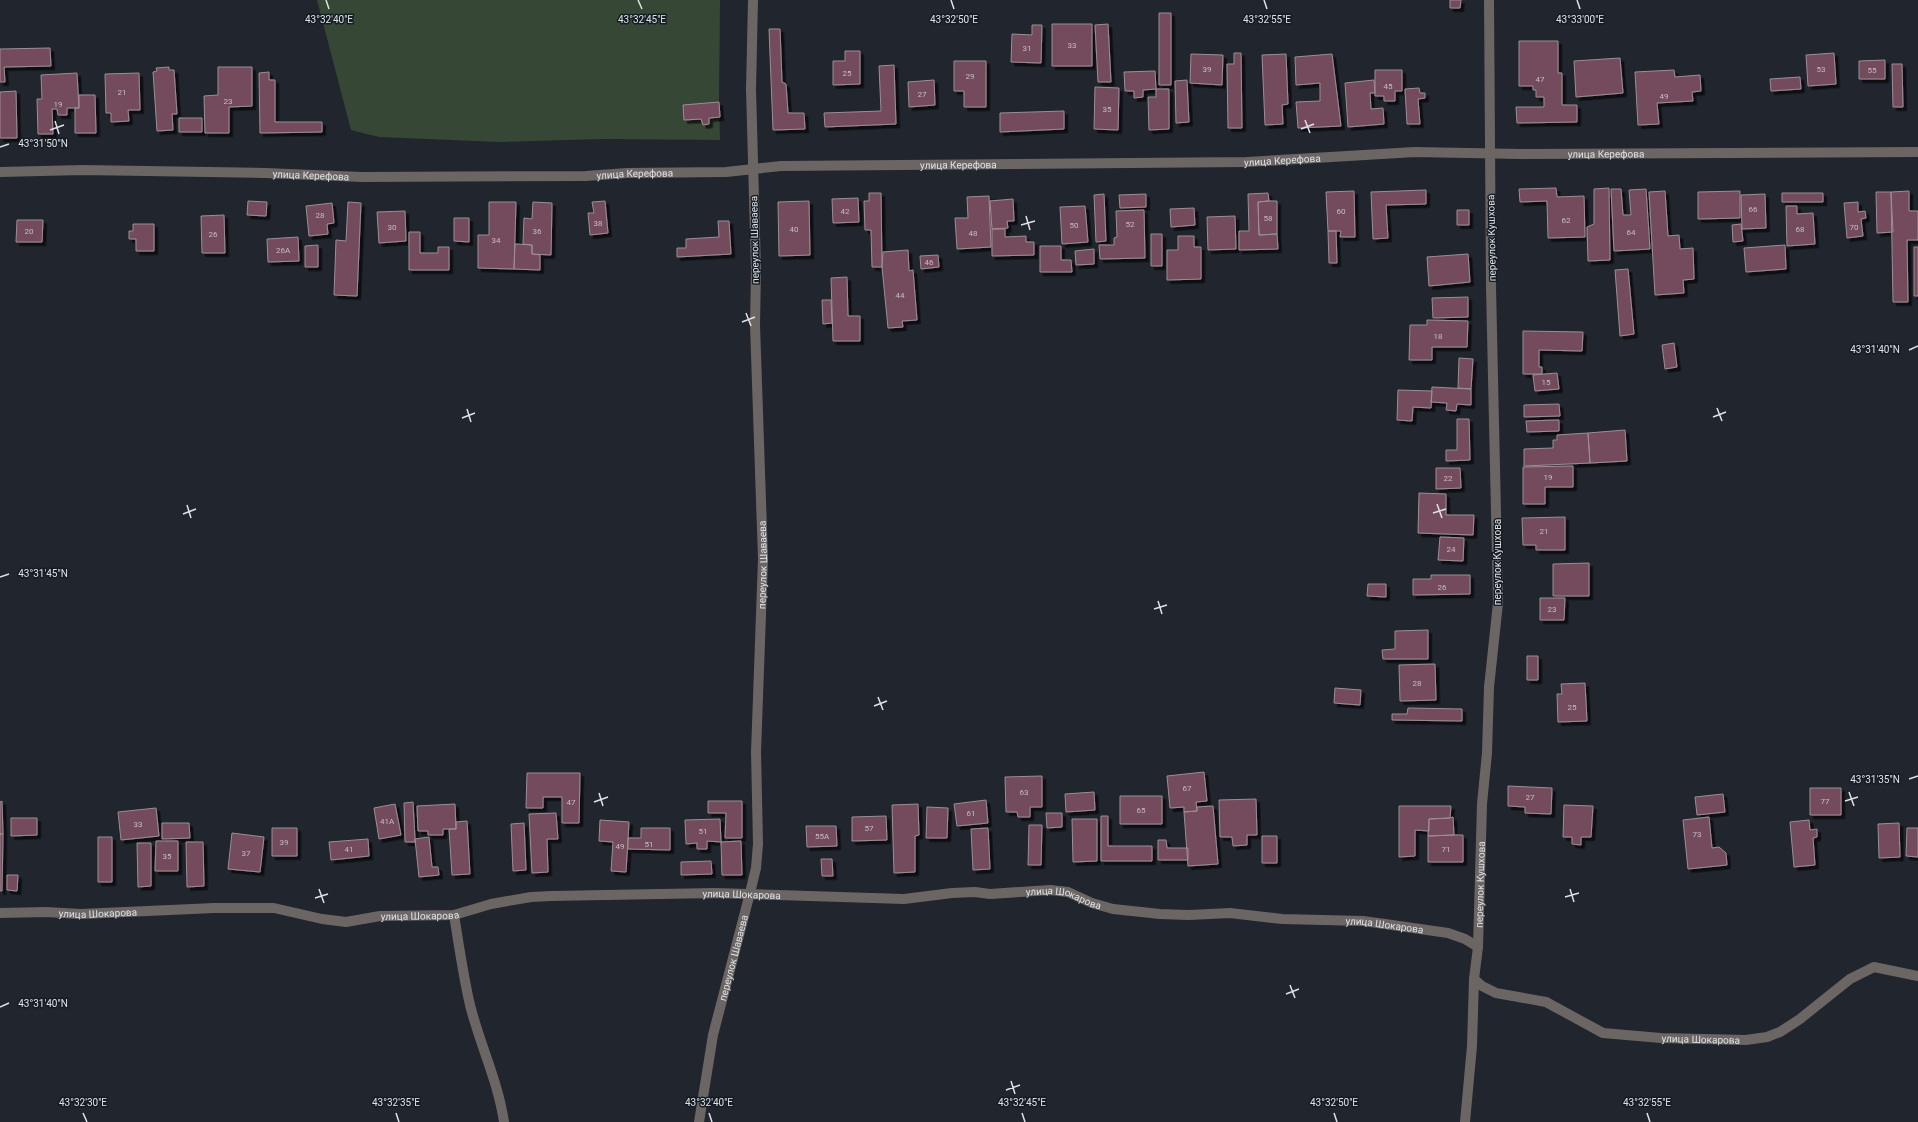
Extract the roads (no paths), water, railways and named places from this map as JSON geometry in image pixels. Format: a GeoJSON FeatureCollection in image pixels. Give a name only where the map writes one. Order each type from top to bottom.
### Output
{"type":"FeatureCollection","features":[{"type":"Feature","properties":{"kind":"street","name":"переулок Шаваева"},"geometry":{"type":"LineString","coordinates":[[699,1122],[713,1035],[750,894],[756,868],[758,844],[756,752],[762,559],[755,325],[756,270],[751,50],[753,0]]}},
{"type":"Feature","properties":{"kind":"street","name":"переулок Кушхова"},"geometry":{"type":"LineString","coordinates":[[1465,1122],[1472,1046],[1474,979],[1478,947],[1482,804],[1487,753],[1489,687],[1498,603],[1490,153],[1489,0]]}},
{"type":"Feature","properties":{"kind":"street","name":"улица Керефова"},"geometry":{"type":"LineString","coordinates":[[0,172],[83,170],[257,172],[362,177],[586,176],[627,172],[726,172],[781,166],[1247,162],[1415,152],[1918,152]]}},
{"type":"Feature","properties":{"kind":"street","name":"улица Шокарова"},"geometry":{"type":"LineString","coordinates":[[0,913],[46,912],[81,914],[214,908],[274,908],[293,911],[322,920],[346,922],[380,916],[454,915],[491,904],[531,897],[661,894],[750,894],[904,899],[952,893],[998,893],[1050,890],[1068,892],[1092,903],[1113,909],[1160,914],[1189,915],[1230,913],[1282,919],[1328,919],[1384,924],[1448,934],[1465,939],[1478,947]]}},
{"type":"Feature","properties":{"kind":"street"},"geometry":{"type":"LineString","coordinates":[[454,915],[461,963],[470,1006],[494,1079],[504,1122]]}},
{"type":"Feature","properties":{"kind":"street","name":"улица Шокарова"},"geometry":{"type":"LineString","coordinates":[[1474,979],[1482,986],[1496,993],[1546,1002],[1603,1033],[1661,1038],[1746,1040],[1767,1037],[1780,1032],[1800,1019],[1850,978],[1874,967],[1918,976]]}}]}
